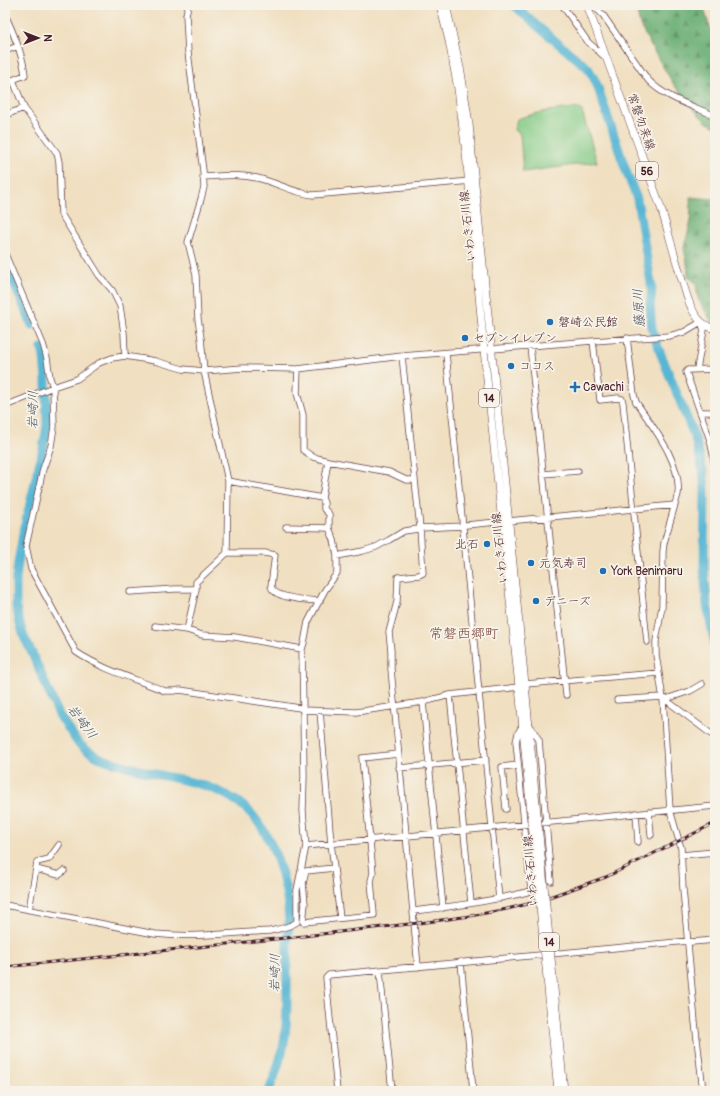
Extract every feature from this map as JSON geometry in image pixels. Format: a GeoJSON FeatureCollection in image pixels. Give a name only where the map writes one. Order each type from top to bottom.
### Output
{"type":"FeatureCollection","features":[{"type":"Feature","properties":{"kind":"main road","name":"いわき石川線"},"geometry":{"type":"LineString","coordinates":[[440,5],[449,41],[458,89],[472,181],[492,349],[505,521]]}},
{"type":"Feature","properties":{"kind":"main road","name":"いわき石川線"},"geometry":{"type":"LineString","coordinates":[[446,5],[465,91],[469,124],[484,350],[505,521],[526,724],[558,1091]]}},
{"type":"Feature","properties":{"kind":"main road","name":"常磐勿来線"},"geometry":{"type":"LineString","coordinates":[[587,5],[660,205],[689,304],[701,322],[715,329]]}},
{"type":"Feature","properties":{"kind":"main road","name":"いわき石川線"},"geometry":{"type":"LineString","coordinates":[[532,793],[564,1091]]}},
{"type":"Feature","properties":{"kind":"street"},"geometry":{"type":"LineString","coordinates":[[188,5],[186,15],[188,52],[204,187],[188,242],[196,275],[198,319],[204,371],[228,481],[227,553]]}},
{"type":"Feature","properties":{"kind":"street"},"geometry":{"type":"LineString","coordinates":[[562,5],[588,42],[607,59]]}},
{"type":"Feature","properties":{"kind":"street"},"geometry":{"type":"LineString","coordinates":[[593,5],[603,14],[648,80],[656,88],[715,116]]}},
{"type":"Feature","properties":{"kind":"street"},"geometry":{"type":"LineString","coordinates":[[5,20],[7,19],[18,46],[24,64],[25,75],[5,83]]}},
{"type":"Feature","properties":{"kind":"street"},"geometry":{"type":"LineString","coordinates":[[5,51],[18,46]]}},
{"type":"Feature","properties":{"kind":"street"},"geometry":{"type":"LineString","coordinates":[[13,80],[24,108],[57,153],[59,162],[61,214],[99,275],[112,290],[120,306],[124,333],[125,356]]}},
{"type":"Feature","properties":{"kind":"street"},"geometry":{"type":"LineString","coordinates":[[5,115],[24,108]]}},
{"type":"Feature","properties":{"kind":"street"},"geometry":{"type":"LineString","coordinates":[[203,177],[239,174],[258,178],[302,194],[313,196],[472,181]]}},
{"type":"Feature","properties":{"kind":"street"},"geometry":{"type":"LineString","coordinates":[[5,254],[43,344],[47,358],[54,427],[51,446],[43,469],[26,546],[31,569],[76,652],[86,659],[165,690],[174,692],[180,690],[300,708],[303,710],[356,712],[394,707],[450,695],[479,691],[564,681],[659,673]]}},
{"type":"Feature","properties":{"kind":"street"},"geometry":{"type":"LineString","coordinates":[[5,406],[78,379],[99,363],[112,358],[125,356],[155,361],[184,369],[204,371],[243,368],[298,369],[402,356],[669,336],[684,332],[701,322],[704,330],[697,369]]}},
{"type":"Feature","properties":{"kind":"street"},"geometry":{"type":"LineString","coordinates":[[627,338],[636,402],[664,444],[672,462],[679,487],[664,542],[662,606],[656,641],[656,655],[664,698],[670,810],[681,848],[683,890],[703,1091]]}},
{"type":"Feature","properties":{"kind":"street"},"geometry":{"type":"LineString","coordinates":[[593,341],[600,400],[618,398],[622,399],[623,403],[647,642]]}},
{"type":"Feature","properties":{"kind":"street"},"geometry":{"type":"LineString","coordinates":[[530,346],[566,695]]}},
{"type":"Feature","properties":{"kind":"street"},"geometry":{"type":"LineString","coordinates":[[446,353],[499,899]]}},
{"type":"Feature","properties":{"kind":"street"},"geometry":{"type":"LineString","coordinates":[[402,356],[415,480],[421,574],[398,576],[397,602],[389,632],[391,651],[390,670],[418,967]]}},
{"type":"Feature","properties":{"kind":"street"},"geometry":{"type":"LineString","coordinates":[[298,369],[297,393],[303,415],[303,450],[313,457],[388,472],[406,480],[415,480]]}},
{"type":"Feature","properties":{"kind":"street"},"geometry":{"type":"LineString","coordinates":[[715,369],[697,369],[688,370],[686,372],[710,440],[714,454],[715,466]]}},
{"type":"Feature","properties":{"kind":"street"},"geometry":{"type":"LineString","coordinates":[[700,412],[715,412]]}},
{"type":"Feature","properties":{"kind":"street"},"geometry":{"type":"LineString","coordinates":[[5,905],[155,934],[174,936],[270,931],[280,929],[297,922],[297,890],[306,846],[302,811],[304,776],[302,649],[308,622],[325,590],[337,573],[337,556],[334,540],[329,528],[329,514],[324,509],[322,498],[328,461]]}},
{"type":"Feature","properties":{"kind":"street"},"geometry":{"type":"LineString","coordinates":[[543,474],[578,471]]}},
{"type":"Feature","properties":{"kind":"street"},"geometry":{"type":"LineString","coordinates":[[228,481],[322,498]]}},
{"type":"Feature","properties":{"kind":"street"},"geometry":{"type":"LineString","coordinates":[[337,556],[376,547],[404,531],[417,529],[463,526],[675,505]]}},
{"type":"Feature","properties":{"kind":"street"},"geometry":{"type":"LineString","coordinates":[[286,527],[329,528]]}},
{"type":"Feature","properties":{"kind":"street"},"geometry":{"type":"LineString","coordinates":[[187,630],[196,589],[196,582],[227,553],[265,553],[275,555],[271,589],[274,592],[305,600],[320,601]]}},
{"type":"Feature","properties":{"kind":"street"},"geometry":{"type":"LineString","coordinates":[[130,592],[196,589]]}},
{"type":"Feature","properties":{"kind":"street"},"geometry":{"type":"LineString","coordinates":[[155,626],[187,630],[202,635],[235,637],[302,649]]}},
{"type":"Feature","properties":{"kind":"street"},"geometry":{"type":"LineString","coordinates":[[617,700],[664,698],[690,691],[702,684]]}},
{"type":"Feature","properties":{"kind":"street"},"geometry":{"type":"LineString","coordinates":[[450,695],[471,903]]}},
{"type":"Feature","properties":{"kind":"street"},"geometry":{"type":"LineString","coordinates":[[664,698],[715,737]]}},
{"type":"Feature","properties":{"kind":"street"},"geometry":{"type":"LineString","coordinates":[[423,702],[443,908]]}},
{"type":"Feature","properties":{"kind":"street"},"geometry":{"type":"LineString","coordinates":[[320,711],[331,843],[340,918]]}},
{"type":"Feature","properties":{"kind":"street"},"geometry":{"type":"LineString","coordinates":[[413,911],[499,899],[531,891],[516,742],[518,733],[526,724],[539,740],[551,881]]}},
{"type":"Feature","properties":{"kind":"street"},"geometry":{"type":"LineString","coordinates":[[334,868],[306,871],[303,883],[305,904],[303,922],[374,915],[371,881],[373,873],[362,758],[398,754]]}},
{"type":"Feature","properties":{"kind":"street"},"geometry":{"type":"LineString","coordinates":[[399,768],[486,760]]}},
{"type":"Feature","properties":{"kind":"street"},"geometry":{"type":"LineString","coordinates":[[506,809],[502,767],[518,765]]}},
{"type":"Feature","properties":{"kind":"street"},"geometry":{"type":"LineString","coordinates":[[306,846],[715,806]]}},
{"type":"Feature","properties":{"kind":"street"},"geometry":{"type":"LineString","coordinates":[[649,812],[651,835]]}},
{"type":"Feature","properties":{"kind":"street"},"geometry":{"type":"LineString","coordinates":[[636,813],[638,842]]}},
{"type":"Feature","properties":{"kind":"street"},"geometry":{"type":"LineString","coordinates":[[29,910],[37,862],[49,859],[59,845]]}},
{"type":"Feature","properties":{"kind":"street"},"geometry":{"type":"LineString","coordinates":[[681,855],[715,852]]}},
{"type":"Feature","properties":{"kind":"street"},"geometry":{"type":"LineString","coordinates":[[36,869],[59,875],[64,871]]}},
{"type":"Feature","properties":{"kind":"street"},"geometry":{"type":"LineString","coordinates":[[337,1091],[326,978],[329,975],[688,941],[715,940]]}},
{"type":"Feature","properties":{"kind":"street"},"geometry":{"type":"LineString","coordinates":[[460,962],[473,1091]]}},
{"type":"Feature","properties":{"kind":"street"},"geometry":{"type":"LineString","coordinates":[[380,971],[392,1091]]}},
{"type":"Feature","properties":{"kind":"green space"},"geometry":{"type":"Polygon","coordinates":[[[635,5],[703,5],[709,25],[715,35],[715,127],[706,122],[693,109],[674,85],[640,25],[635,5]]]}},
{"type":"Feature","properties":{"kind":"green space"},"geometry":{"type":"Polygon","coordinates":[[[578,108],[582,111],[597,162],[523,172],[520,134],[514,130],[517,119],[548,111],[578,108]]]}},
{"type":"Feature","properties":{"kind":"green space"},"geometry":{"type":"Polygon","coordinates":[[[690,197],[715,199],[715,322],[712,322],[698,299],[696,283],[688,276],[684,248],[691,221],[690,197]]]}},
{"type":"Feature","properties":{"kind":"waterway","name":"藤原川"},"geometry":{"type":"LineString","coordinates":[[514,5],[588,68],[596,82],[637,199],[652,289],[650,306],[652,328],[658,347],[695,438],[703,471],[705,490],[705,581],[707,605],[715,645]]}},
{"type":"Feature","properties":{"kind":"waterway","name":"岩崎川"},"geometry":{"type":"LineString","coordinates":[[5,262],[32,325]]}},
{"type":"Feature","properties":{"kind":"waterway","name":"岩崎川"},"geometry":{"type":"LineString","coordinates":[[42,348],[46,379],[47,426],[18,562],[16,578],[16,607],[20,624],[24,637],[59,715],[78,743],[98,757],[109,761],[209,787],[229,796],[250,812],[269,840],[276,856],[285,889],[289,921],[287,942],[287,1008],[285,1038],[280,1059],[269,1091]]}},
{"type":"Feature","properties":{"kind":"railway"},"geometry":{"type":"LineString","coordinates":[[5,967],[427,922],[507,909],[532,903],[606,877],[715,823]]}},
{"type":"Feature","properties":{"kind":"place","name":"磐崎公民館"},"geometry":{"type":"Point","coordinates":[550,322]}},
{"type":"Feature","properties":{"kind":"place","name":"セブンイレブン"},"geometry":{"type":"Point","coordinates":[465,338]}},
{"type":"Feature","properties":{"kind":"place","name":"ココス"},"geometry":{"type":"Point","coordinates":[511,366]}},
{"type":"Feature","properties":{"kind":"place","name":"Cawachi"},"geometry":{"type":"Point","coordinates":[575,387]}},
{"type":"Feature","properties":{"kind":"place","name":"北石"},"geometry":{"type":"Point","coordinates":[487,544]}},
{"type":"Feature","properties":{"kind":"place","name":"元気寿司"},"geometry":{"type":"Point","coordinates":[531,563]}},
{"type":"Feature","properties":{"kind":"place","name":"York Benimaru"},"geometry":{"type":"Point","coordinates":[603,571]}},
{"type":"Feature","properties":{"kind":"place","name":"デニーズ"},"geometry":{"type":"Point","coordinates":[536,601]}},
{"type":"Feature","properties":{"kind":"district","name":"常磐西郷町"},"geometry":{"type":"Point","coordinates":[464,633]}}]}
